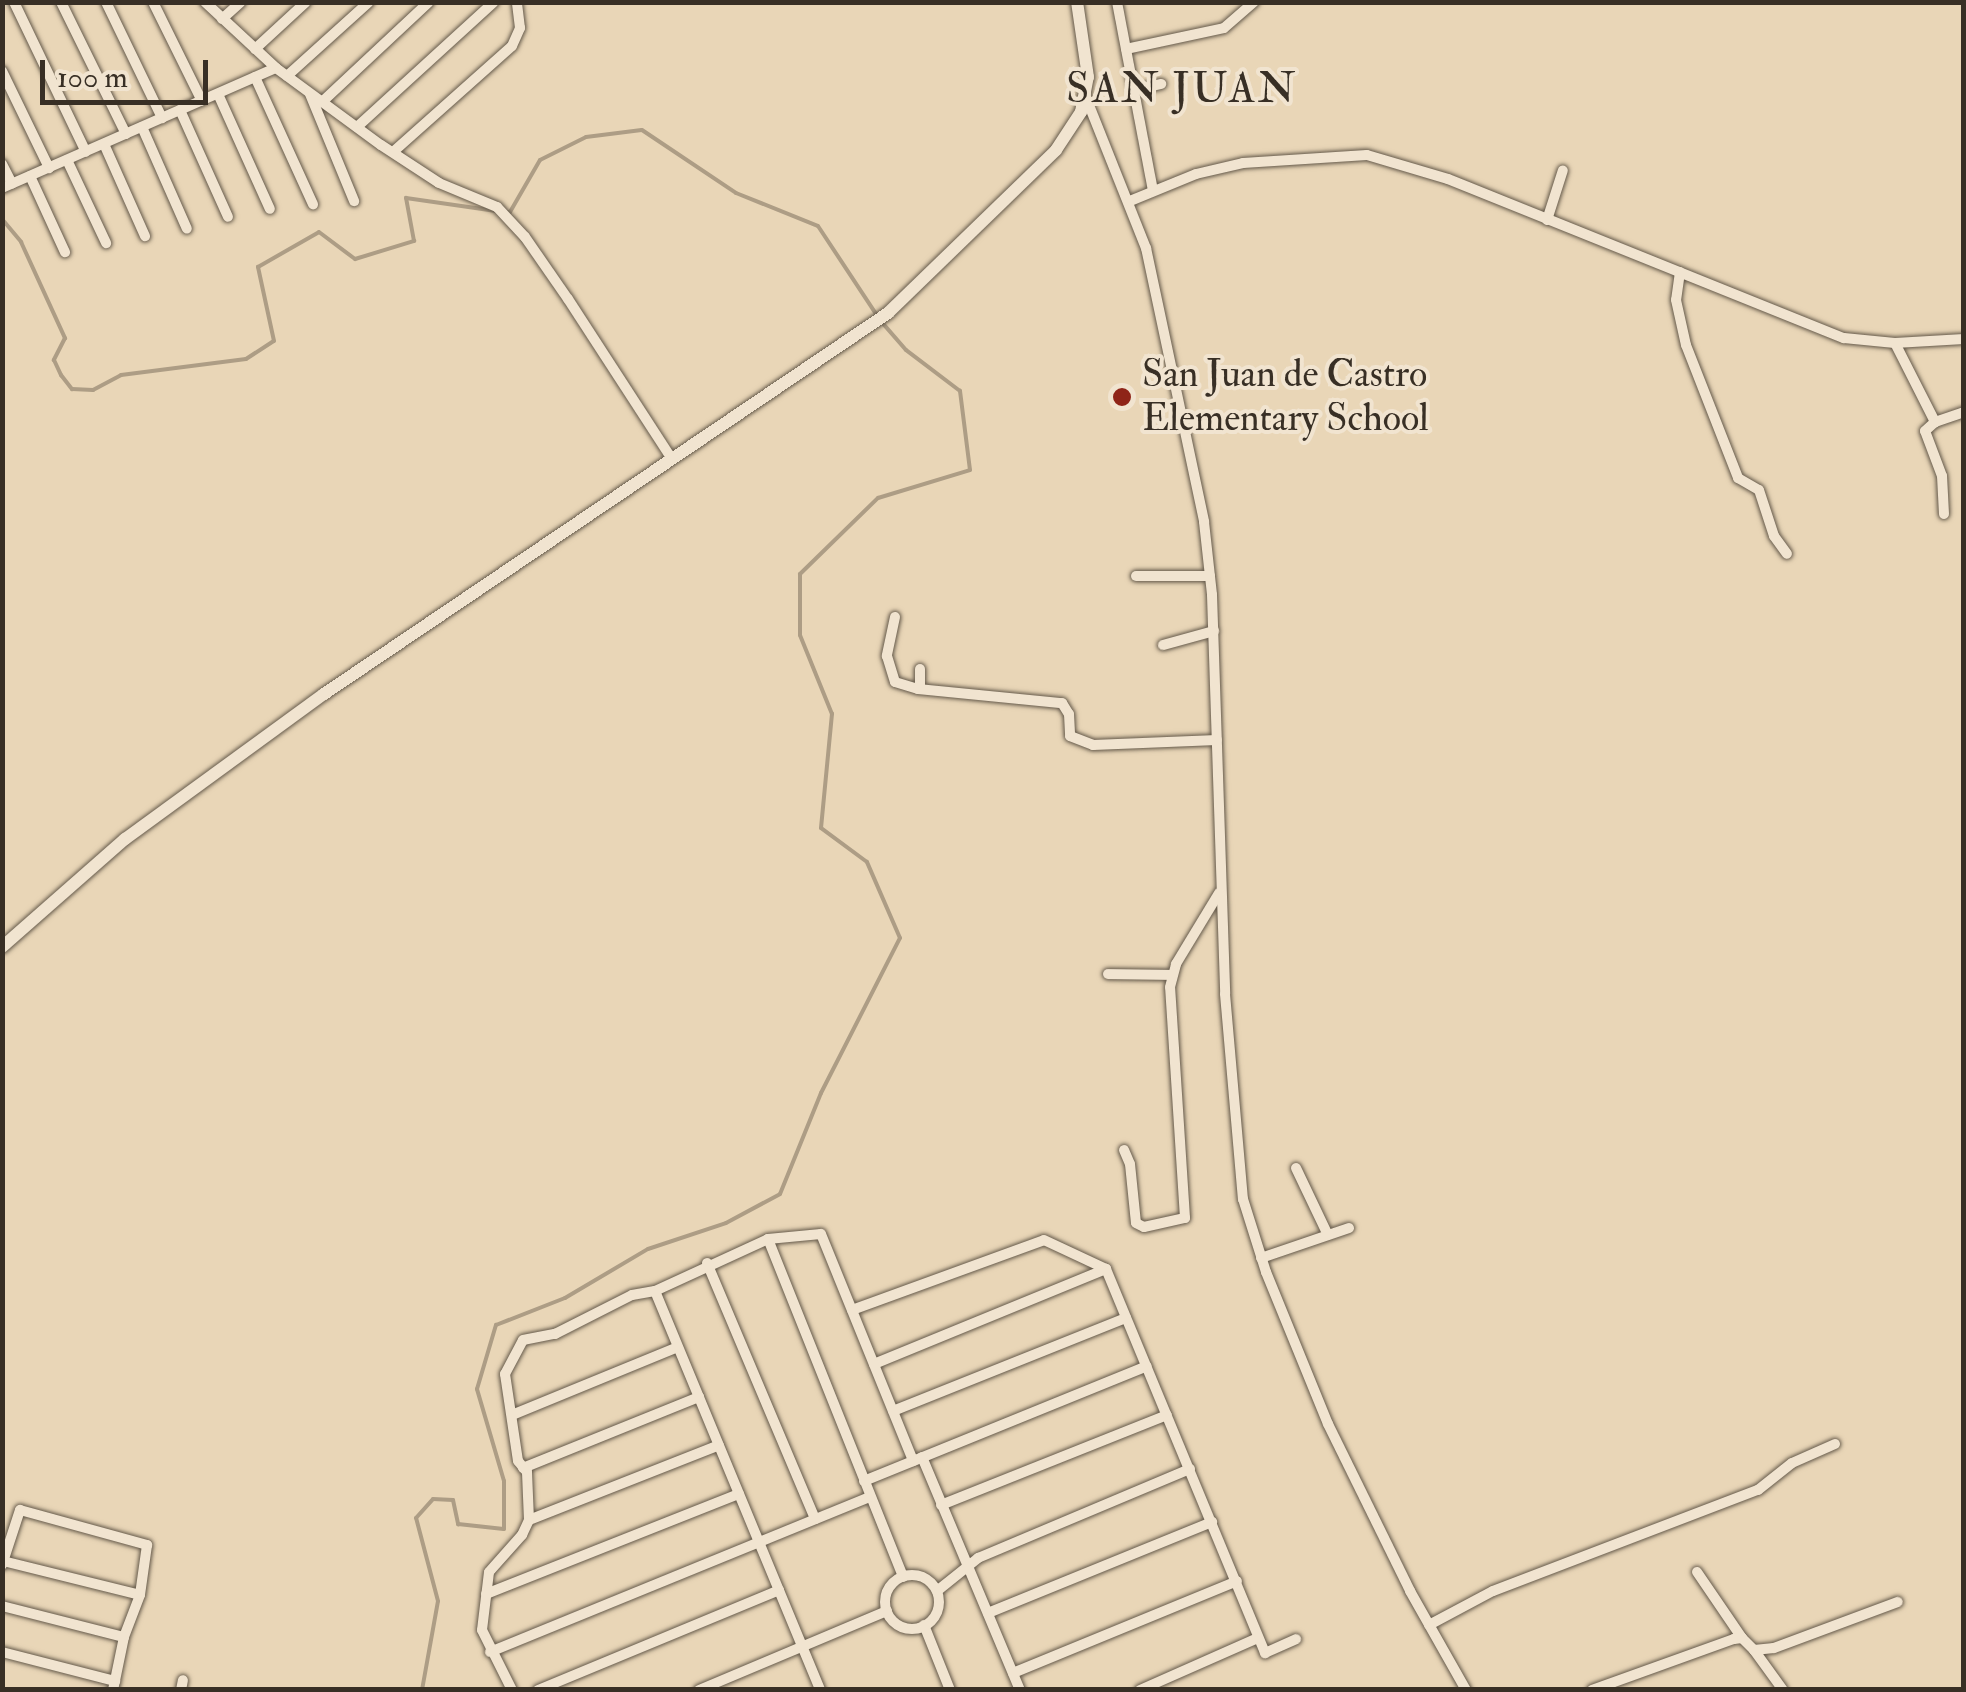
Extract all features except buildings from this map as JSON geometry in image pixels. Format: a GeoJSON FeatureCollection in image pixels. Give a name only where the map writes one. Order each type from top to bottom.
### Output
{"type":"FeatureCollection","features":[{"type":"Feature","properties":{"kind":"street"},"geometry":{"type":"LineString","coordinates":[[14,2],[86,152]]}},
{"type":"Feature","properties":{"kind":"street"},"geometry":{"type":"LineString","coordinates":[[61,2],[126,134]]}},
{"type":"Feature","properties":{"kind":"street"},"geometry":{"type":"LineString","coordinates":[[106,2],[162,118]]}},
{"type":"Feature","properties":{"kind":"street"},"geometry":{"type":"LineString","coordinates":[[154,2],[202,101]]}},
{"type":"Feature","properties":{"kind":"street"},"geometry":{"type":"LineString","coordinates":[[205,2],[276,68],[356,126],[438,183],[496,206],[525,237],[672,459]]}},
{"type":"Feature","properties":{"kind":"street"},"geometry":{"type":"LineString","coordinates":[[222,19],[241,2]]}},
{"type":"Feature","properties":{"kind":"street"},"geometry":{"type":"LineString","coordinates":[[255,49],[306,2]]}},
{"type":"Feature","properties":{"kind":"street"},"geometry":{"type":"LineString","coordinates":[[287,76],[370,2]]}},
{"type":"Feature","properties":{"kind":"street"},"geometry":{"type":"LineString","coordinates":[[322,102],[429,2]]}},
{"type":"Feature","properties":{"kind":"street"},"geometry":{"type":"LineString","coordinates":[[356,126],[494,2]]}},
{"type":"Feature","properties":{"kind":"street"},"geometry":{"type":"LineString","coordinates":[[394,152],[512,46],[520,28],[517,2]]}},
{"type":"Feature","properties":{"kind":"street"},"geometry":{"type":"LineString","coordinates":[[2,946],[125,839],[340,683],[888,313],[1056,150],[1082,112],[1088,78],[1077,2]]}},
{"type":"Feature","properties":{"kind":"street"},"geometry":{"type":"LineString","coordinates":[[1117,2],[1153,190]]}},
{"type":"Feature","properties":{"kind":"street"},"geometry":{"type":"LineString","coordinates":[[1126,48],[1224,28],[1254,2]]}},
{"type":"Feature","properties":{"kind":"street"},"geometry":{"type":"LineString","coordinates":[[2,164],[7,186],[276,68]]}},
{"type":"Feature","properties":{"kind":"street"},"geometry":{"type":"LineString","coordinates":[[2,71],[49,168]]}},
{"type":"Feature","properties":{"kind":"street"},"geometry":{"type":"LineString","coordinates":[[255,77],[313,204]]}},
{"type":"Feature","properties":{"kind":"street"},"geometry":{"type":"LineString","coordinates":[[1135,90],[1161,84]]}},
{"type":"Feature","properties":{"kind":"street"},"geometry":{"type":"LineString","coordinates":[[310,93],[354,200]]}},
{"type":"Feature","properties":{"kind":"street"},"geometry":{"type":"LineString","coordinates":[[218,94],[270,209]]}},
{"type":"Feature","properties":{"kind":"street"},"geometry":{"type":"LineString","coordinates":[[1085,94],[1130,201],[1160,304],[1210,576],[1220,892],[1239,1176],[1262,1258],[1334,1438],[1466,1690]]}},
{"type":"Feature","properties":{"kind":"street"},"geometry":{"type":"LineString","coordinates":[[180,110],[228,217]]}},
{"type":"Feature","properties":{"kind":"street"},"geometry":{"type":"LineString","coordinates":[[142,127],[188,229]]}},
{"type":"Feature","properties":{"kind":"street"},"geometry":{"type":"LineString","coordinates":[[104,144],[145,236]]}},
{"type":"Feature","properties":{"kind":"street"},"geometry":{"type":"LineString","coordinates":[[1130,201],[1153,190],[1243,163],[1367,154],[1448,179],[1844,338],[1895,344],[1964,340]]}},
{"type":"Feature","properties":{"kind":"street"},"geometry":{"type":"LineString","coordinates":[[68,160],[106,243]]}},
{"type":"Feature","properties":{"kind":"street"},"geometry":{"type":"LineString","coordinates":[[1547,220],[1563,170]]}},
{"type":"Feature","properties":{"kind":"street"},"geometry":{"type":"LineString","coordinates":[[30,176],[65,252]]}},
{"type":"Feature","properties":{"kind":"street"},"geometry":{"type":"LineString","coordinates":[[1680,272],[1676,300],[1686,344],[1738,478],[1759,490],[1774,536],[1787,554]]}},
{"type":"Feature","properties":{"kind":"street"},"geometry":{"type":"LineString","coordinates":[[1895,344],[1935,422]]}},
{"type":"Feature","properties":{"kind":"street"},"geometry":{"type":"LineString","coordinates":[[1944,514],[1940,465],[1925,431],[1935,422],[1964,412]]}},
{"type":"Feature","properties":{"kind":"street"},"geometry":{"type":"LineString","coordinates":[[1136,576],[1210,576]]}},
{"type":"Feature","properties":{"kind":"street"},"geometry":{"type":"LineString","coordinates":[[894,617],[888,635],[895,682],[920,689],[1062,702],[1070,714],[1070,736],[1093,745],[1217,740]]}},
{"type":"Feature","properties":{"kind":"street"},"geometry":{"type":"LineString","coordinates":[[1163,645],[1214,631]]}},
{"type":"Feature","properties":{"kind":"street"},"geometry":{"type":"LineString","coordinates":[[920,669],[920,689]]}},
{"type":"Feature","properties":{"kind":"street"},"geometry":{"type":"LineString","coordinates":[[1124,1150],[1130,1164],[1136,1223],[1144,1227],[1184,1218],[1172,975],[1220,892]]}},
{"type":"Feature","properties":{"kind":"street"},"geometry":{"type":"LineString","coordinates":[[1108,974],[1172,975]]}},
{"type":"Feature","properties":{"kind":"street"},"geometry":{"type":"LineString","coordinates":[[1296,1168],[1328,1235]]}},
{"type":"Feature","properties":{"kind":"street"},"geometry":{"type":"LineString","coordinates":[[1262,1258],[1349,1228]]}},
{"type":"Feature","properties":{"kind":"street"},"geometry":{"type":"LineString","coordinates":[[512,1690],[482,1630],[489,1572],[522,1535],[529,1520],[527,1472],[523,1468],[505,1374],[523,1340],[554,1334],[632,1295],[655,1291],[706,1264],[768,1239],[821,1234],[893,1411],[941,1505],[1020,1690]]}},
{"type":"Feature","properties":{"kind":"street"},"geometry":{"type":"LineString","coordinates":[[768,1239],[903,1577]]}},
{"type":"Feature","properties":{"kind":"street"},"geometry":{"type":"LineString","coordinates":[[852,1310],[1044,1240],[1106,1269],[1265,1653],[1296,1639]]}},
{"type":"Feature","properties":{"kind":"street"},"geometry":{"type":"LineString","coordinates":[[706,1264],[815,1519]]}},
{"type":"Feature","properties":{"kind":"street"},"geometry":{"type":"LineString","coordinates":[[874,1364],[1106,1269]]}},
{"type":"Feature","properties":{"kind":"street"},"geometry":{"type":"LineString","coordinates":[[655,1291],[820,1690]]}},
{"type":"Feature","properties":{"kind":"street"},"geometry":{"type":"LineString","coordinates":[[893,1411],[1126,1318]]}},
{"type":"Feature","properties":{"kind":"street"},"geometry":{"type":"LineString","coordinates":[[512,1415],[678,1347]]}},
{"type":"Feature","properties":{"kind":"street"},"geometry":{"type":"LineString","coordinates":[[864,1481],[1147,1366]]}},
{"type":"Feature","properties":{"kind":"street"},"geometry":{"type":"LineString","coordinates":[[523,1468],[699,1397]]}},
{"type":"Feature","properties":{"kind":"street"},"geometry":{"type":"LineString","coordinates":[[941,1505],[1167,1416]]}},
{"type":"Feature","properties":{"kind":"street"},"geometry":{"type":"LineString","coordinates":[[1430,1625],[1493,1590],[1758,1490],[1780,1470],[1835,1444]]}},
{"type":"Feature","properties":{"kind":"street"},"geometry":{"type":"LineString","coordinates":[[529,1520],[719,1445]]}},
{"type":"Feature","properties":{"kind":"street"},"geometry":{"type":"LineString","coordinates":[[936,1591],[978,1558],[1190,1469]]}},
{"type":"Feature","properties":{"kind":"street"},"geometry":{"type":"LineString","coordinates":[[486,1594],[739,1494]]}},
{"type":"Feature","properties":{"kind":"street"},"geometry":{"type":"LineString","coordinates":[[490,1652],[870,1497]]}},
{"type":"Feature","properties":{"kind":"street"},"geometry":{"type":"LineString","coordinates":[[2,1652],[114,1685],[124,1637],[140,1595],[146,1545],[17,1511],[3,1563],[140,1595]]}},
{"type":"Feature","properties":{"kind":"street"},"geometry":{"type":"LineString","coordinates":[[988,1613],[1212,1522]]}},
{"type":"Feature","properties":{"kind":"street"},"geometry":{"type":"LineString","coordinates":[[1696,1572],[1783,1690]]}},
{"type":"Feature","properties":{"kind":"street"},"geometry":{"type":"LineString","coordinates":[[903,1577],[925,1578],[936,1591],[938,1608],[924,1626],[903,1627],[887,1612],[887,1591],[903,1577]]}},
{"type":"Feature","properties":{"kind":"street"},"geometry":{"type":"LineString","coordinates":[[1013,1673],[1237,1581]]}},
{"type":"Feature","properties":{"kind":"street"},"geometry":{"type":"LineString","coordinates":[[538,1690],[778,1590]]}},
{"type":"Feature","properties":{"kind":"street"},"geometry":{"type":"LineString","coordinates":[[1754,1650],[1774,1648],[1898,1602]]}},
{"type":"Feature","properties":{"kind":"street"},"geometry":{"type":"LineString","coordinates":[[2,1606],[124,1637]]}},
{"type":"Feature","properties":{"kind":"street"},"geometry":{"type":"LineString","coordinates":[[698,1690],[887,1612]]}},
{"type":"Feature","properties":{"kind":"street"},"geometry":{"type":"LineString","coordinates":[[924,1626],[950,1690]]}},
{"type":"Feature","properties":{"kind":"street"},"geometry":{"type":"LineString","coordinates":[[1140,1690],[1258,1638]]}},
{"type":"Feature","properties":{"kind":"street"},"geometry":{"type":"LineString","coordinates":[[1592,1690],[1616,1686],[1742,1638]]}},
{"type":"Feature","properties":{"kind":"waterway"},"geometry":{"type":"LineString","coordinates":[[505,212],[510,212],[540,160],[586,137],[642,130],[736,193],[818,226],[876,314]]}},
{"type":"Feature","properties":{"kind":"waterway"},"geometry":{"type":"LineString","coordinates":[[2,219],[21,242],[65,338],[54,360],[61,375],[72,389],[93,390],[121,375],[246,359],[274,341],[258,267],[319,232],[355,259],[414,241],[406,198],[496,211]]}},
{"type":"Feature","properties":{"kind":"waterway"},"geometry":{"type":"LineString","coordinates":[[422,1690],[438,1601],[416,1518],[433,1499],[453,1500],[458,1524],[504,1529],[504,1481],[477,1389],[496,1325],[565,1298],[648,1249],[726,1223],[780,1194],[821,1093],[900,938],[867,862],[821,828],[832,714],[800,635],[800,574],[878,498],[970,470],[960,391],[906,350],[882,322]]}},
{"type":"Feature","properties":{"kind":"place","name":"San Juan de Castro Elementary School"},"geometry":{"type":"Point","coordinates":[1122,397]}},
{"type":"Feature","properties":{"kind":"district","name":"SAN JUAN"},"geometry":{"type":"Point","coordinates":[1182,89]}}]}
